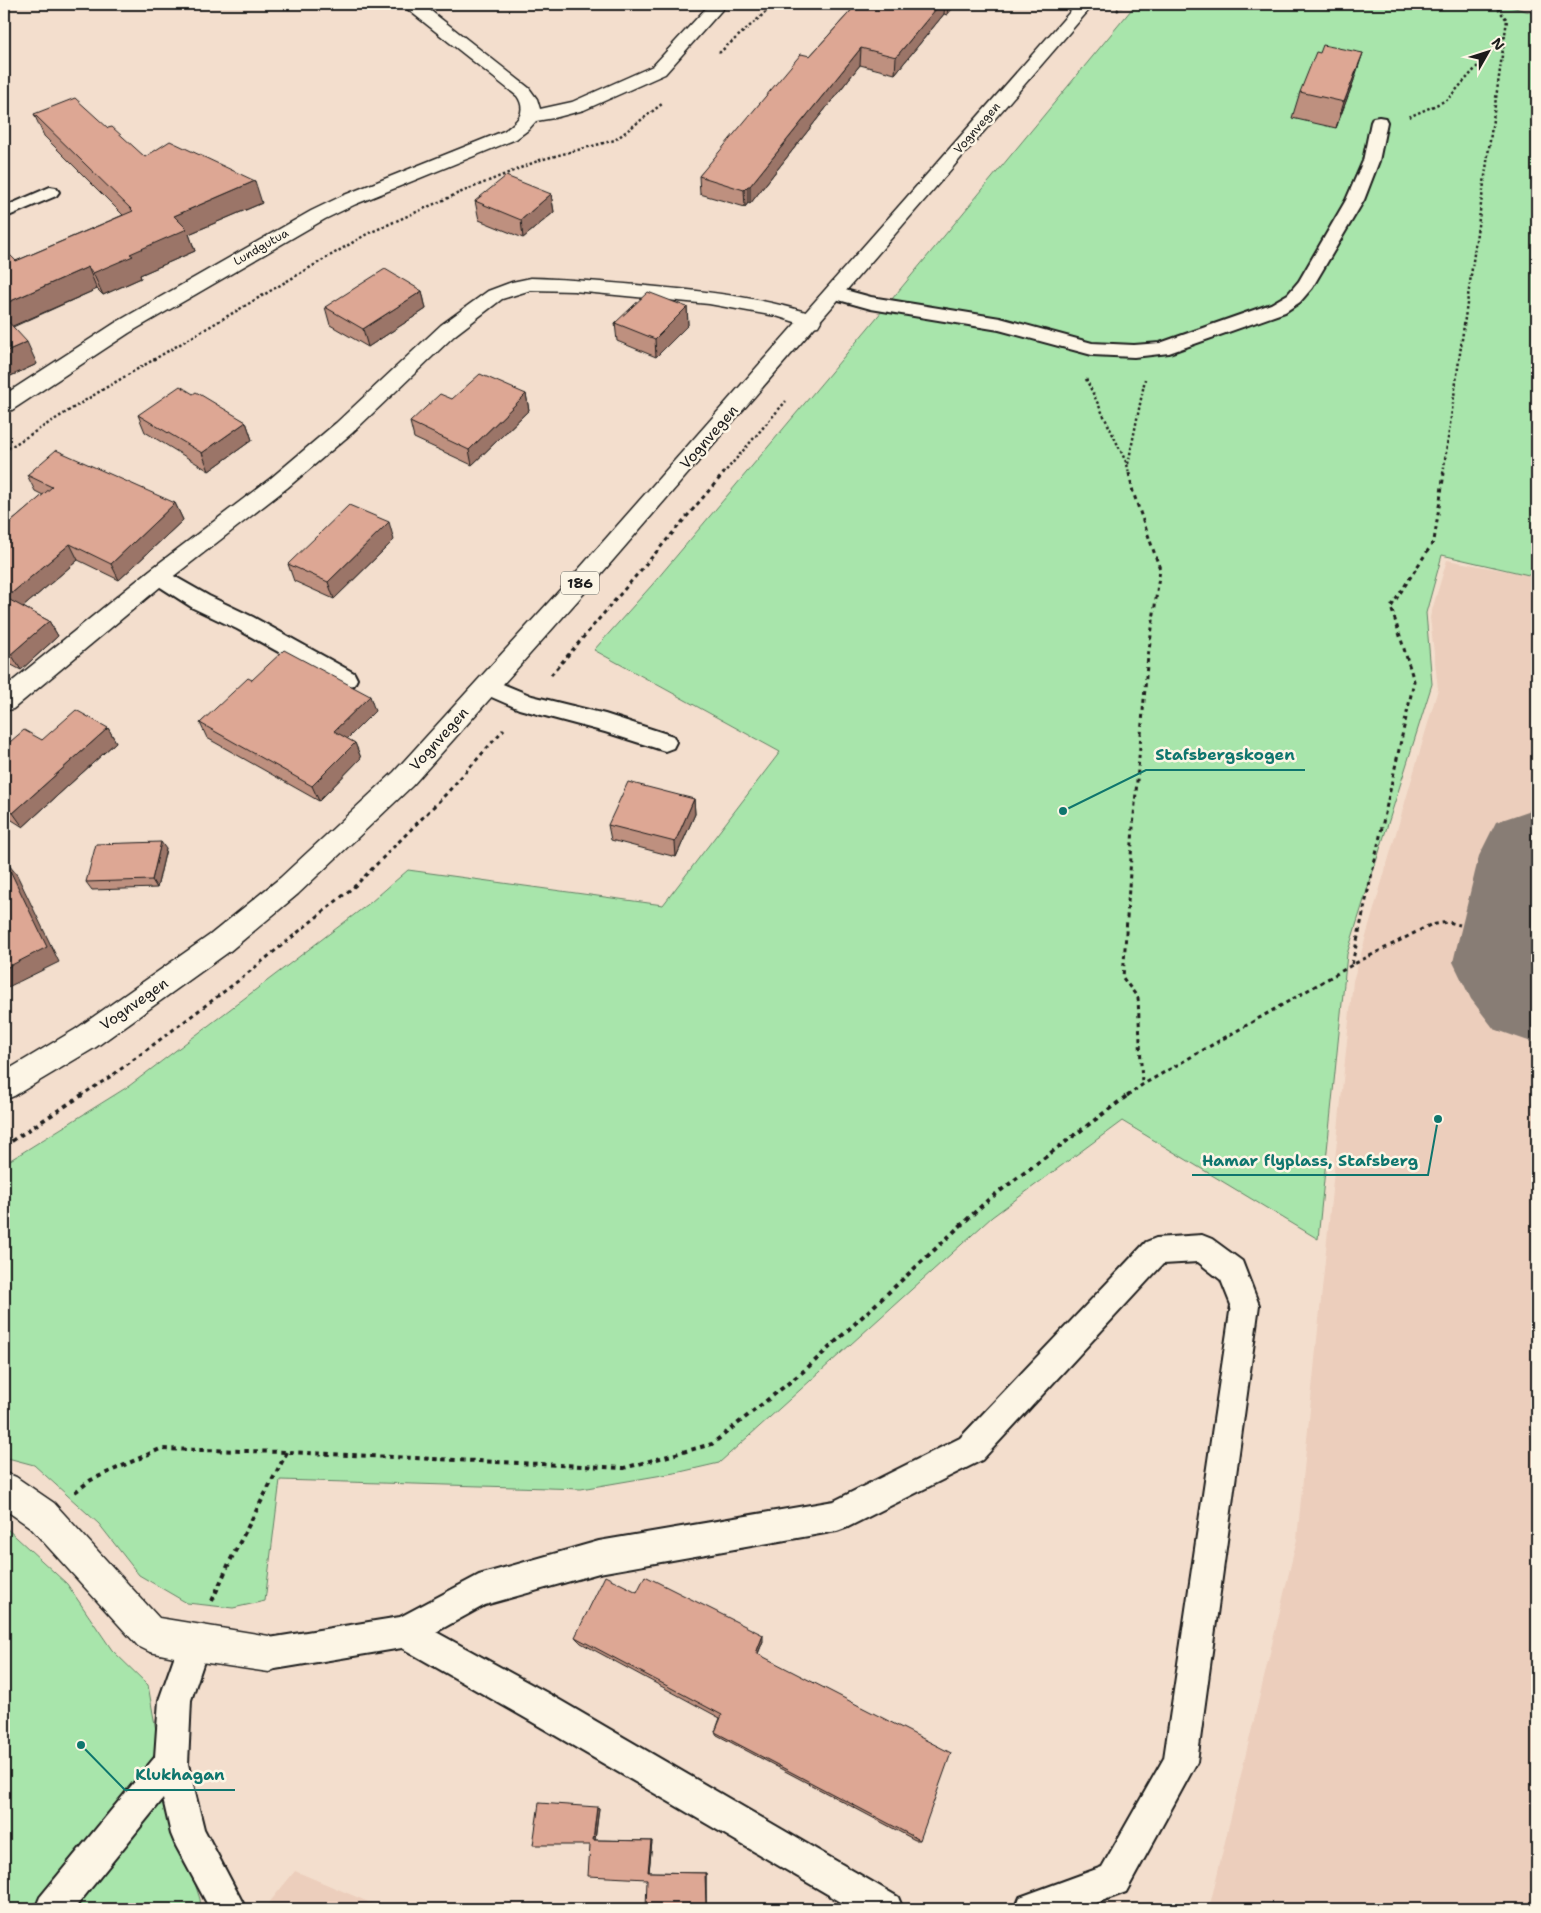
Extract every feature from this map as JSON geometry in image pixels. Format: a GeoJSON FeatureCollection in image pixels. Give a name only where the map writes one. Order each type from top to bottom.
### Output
{"type":"FeatureCollection","features":[{"type":"Feature","properties":{"kind":"street"},"geometry":{"type":"LineString","coordinates":[[412,4],[523,92],[531,104],[530,116],[554,113],[578,106],[659,70],[719,4]]}},
{"type":"Feature","properties":{"kind":"street","name":"Vognvegen"},"geometry":{"type":"LineString","coordinates":[[4,1087],[86,1038],[228,937],[289,886],[403,779],[488,686],[811,320],[1086,4]]}},
{"type":"Feature","properties":{"kind":"street","name":"Lundgutua"},"geometry":{"type":"LineString","coordinates":[[4,405],[122,328],[289,231],[349,200],[510,135],[525,124],[530,116]]}},
{"type":"Feature","properties":{"kind":"street"},"geometry":{"type":"LineString","coordinates":[[4,702],[158,576],[286,477],[344,428],[448,330],[480,305],[508,290],[531,284],[566,284],[709,298],[780,310],[811,320]]}},
{"type":"Feature","properties":{"kind":"street"},"geometry":{"type":"LineString","coordinates":[[4,1489],[42,1515],[150,1634],[194,1643],[269,1654]]}},
{"type":"Feature","properties":{"kind":"lane"},"geometry":{"type":"LineString","coordinates":[[834,293],[870,303],[1000,324],[1092,349],[1134,351],[1162,349],[1278,308],[1294,298],[1306,284],[1354,200],[1371,162],[1379,122]]}},
{"type":"Feature","properties":{"kind":"lane"},"geometry":{"type":"LineString","coordinates":[[4,213],[50,192]]}},
{"type":"Feature","properties":{"kind":"lane"},"geometry":{"type":"LineString","coordinates":[[158,576],[201,602],[245,623],[346,679]]}},
{"type":"Feature","properties":{"kind":"lane"},"geometry":{"type":"LineString","coordinates":[[488,686],[527,703],[605,723],[665,742]]}},
{"type":"Feature","properties":{"kind":"lane"},"geometry":{"type":"LineString","coordinates":[[269,1654],[404,1632],[479,1591],[599,1557],[837,1516],[971,1449],[1156,1251],[1202,1248],[1232,1271],[1245,1305],[1180,1762],[1114,1880],[1032,1909]]}},
{"type":"Feature","properties":{"kind":"lane"},"geometry":{"type":"LineString","coordinates":[[404,1632],[539,1707],[886,1909]]}},
{"type":"Feature","properties":{"kind":"lane"},"geometry":{"type":"LineString","coordinates":[[194,1643],[175,1700],[171,1764],[188,1834],[229,1909]]}},
{"type":"Feature","properties":{"kind":"lane"},"geometry":{"type":"LineString","coordinates":[[52,1909],[171,1764]]}},
{"type":"Feature","properties":{"kind":"path"},"geometry":{"type":"LineString","coordinates":[[715,57],[775,4]]}},
{"type":"Feature","properties":{"kind":"path"},"geometry":{"type":"LineString","coordinates":[[1352,965],[1414,681],[1391,607],[1434,541],[1507,20],[1494,4]]}},
{"type":"Feature","properties":{"kind":"path"},"geometry":{"type":"LineString","coordinates":[[1379,122],[1412,116],[1447,100],[1505,36]]}},
{"type":"Feature","properties":{"kind":"path"},"geometry":{"type":"LineString","coordinates":[[4,451],[102,390],[368,234],[459,193],[540,160],[615,140],[662,103]]}},
{"type":"Feature","properties":{"kind":"path"},"geometry":{"type":"LineString","coordinates":[[1092,349],[1084,376],[1128,464],[1133,492],[1160,569],[1146,674],[1123,978],[1138,998],[1142,1085]]}},
{"type":"Feature","properties":{"kind":"path"},"geometry":{"type":"LineString","coordinates":[[1128,464],[1144,380],[1164,355],[1162,349]]}},
{"type":"Feature","properties":{"kind":"path"},"geometry":{"type":"LineString","coordinates":[[42,1515],[91,1480],[160,1449],[287,1452],[624,1468],[712,1444],[805,1370],[988,1200],[1142,1085],[1352,965],[1430,925],[1448,922],[1460,925]]}},
{"type":"Feature","properties":{"kind":"path"},"geometry":{"type":"LineString","coordinates":[[194,1643],[230,1561],[287,1452]]}},
{"type":"Feature","properties":{"kind":"shaded area"},"geometry":{"type":"Polygon","coordinates":[[[1537,291],[1537,1909],[1209,1909],[1297,1539],[1353,981],[1438,689],[1430,617],[1447,560],[1535,576],[1537,291]]]}},
{"type":"Feature","properties":{"kind":"shaded area"},"geometry":{"type":"Polygon","coordinates":[[[295,1871],[385,1909],[264,1909],[295,1871]]]}},
{"type":"Feature","properties":{"kind":"green space"},"geometry":{"type":"Polygon","coordinates":[[[1136,4],[1500,4],[1537,14],[1537,216],[1533,216],[1533,576],[1442,555],[1426,613],[1432,684],[1347,954],[1318,1239],[1122,1121],[992,1217],[719,1463],[680,1472],[581,1489],[280,1480],[265,1601],[233,1608],[187,1603],[139,1575],[99,1524],[34,1465],[4,1457],[4,1164],[129,1086],[371,902],[408,870],[663,905],[780,752],[594,650],[652,585],[868,328],[1136,4]]]}},
{"type":"Feature","properties":{"kind":"green space"},"geometry":{"type":"Polygon","coordinates":[[[4,1526],[67,1584],[112,1650],[148,1685],[169,1805],[200,1899],[201,1909],[4,1909],[4,1526]]]}},
{"type":"Feature","properties":{"kind":"building"},"geometry":{"type":"Polygon","coordinates":[[[857,4],[940,4],[896,57],[861,48],[750,186],[744,190],[699,176],[801,54],[810,56],[857,4]]]}},
{"type":"Feature","properties":{"kind":"building"},"geometry":{"type":"Polygon","coordinates":[[[1323,45],[1363,53],[1344,102],[1300,92],[1316,52],[1320,53],[1323,45]]]}},
{"type":"Feature","properties":{"kind":"building"},"geometry":{"type":"Polygon","coordinates":[[[75,98],[108,128],[112,127],[145,157],[170,141],[255,181],[174,216],[187,229],[130,254],[133,256],[93,273],[88,267],[4,304],[4,258],[10,255],[16,261],[133,211],[34,114],[75,98]]]}},
{"type":"Feature","properties":{"kind":"building"},"geometry":{"type":"Polygon","coordinates":[[[506,176],[551,194],[521,220],[475,201],[506,176]]]}},
{"type":"Feature","properties":{"kind":"building"},"geometry":{"type":"Polygon","coordinates":[[[385,269],[422,291],[363,329],[325,307],[385,269]]]}},
{"type":"Feature","properties":{"kind":"building"},"geometry":{"type":"Polygon","coordinates":[[[648,292],[687,307],[655,339],[615,323],[648,292]]]}},
{"type":"Feature","properties":{"kind":"building"},"geometry":{"type":"Polygon","coordinates":[[[4,317],[27,342],[4,352],[4,317]]]}},
{"type":"Feature","properties":{"kind":"building"},"geometry":{"type":"Polygon","coordinates":[[[480,374],[526,394],[469,450],[410,422],[440,394],[452,399],[480,374]]]}},
{"type":"Feature","properties":{"kind":"building"},"geometry":{"type":"Polygon","coordinates":[[[180,386],[193,394],[196,392],[246,422],[202,453],[138,415],[180,386]]]}},
{"type":"Feature","properties":{"kind":"building"},"geometry":{"type":"Polygon","coordinates":[[[56,450],[175,503],[111,564],[70,544],[6,598],[49,621],[11,654],[4,651],[4,528],[52,487],[27,475],[56,450]]]}},
{"type":"Feature","properties":{"kind":"building"},"geometry":{"type":"Polygon","coordinates":[[[349,505],[389,522],[328,582],[288,564],[349,505]]]}},
{"type":"Feature","properties":{"kind":"building"},"geometry":{"type":"Polygon","coordinates":[[[284,650],[370,696],[334,731],[355,743],[312,786],[200,723],[248,678],[252,680],[284,650]]]}},
{"type":"Feature","properties":{"kind":"building"},"geometry":{"type":"Polygon","coordinates":[[[76,710],[108,728],[13,813],[4,807],[4,747],[24,730],[42,740],[76,710]]]}},
{"type":"Feature","properties":{"kind":"building"},"geometry":{"type":"Polygon","coordinates":[[[628,782],[694,799],[675,842],[608,825],[628,782]]]}},
{"type":"Feature","properties":{"kind":"building"},"geometry":{"type":"Polygon","coordinates":[[[161,842],[152,880],[86,882],[96,844],[161,842]]]}},
{"type":"Feature","properties":{"kind":"building"},"geometry":{"type":"Polygon","coordinates":[[[4,861],[47,947],[4,969],[4,861]]]}},
{"type":"Feature","properties":{"kind":"building"},"geometry":{"type":"Polygon","coordinates":[[[605,1576],[637,1592],[645,1576],[763,1635],[756,1653],[951,1753],[920,1840],[715,1732],[722,1715],[575,1637],[605,1576]]]}},
{"type":"Feature","properties":{"kind":"building"},"geometry":{"type":"Polygon","coordinates":[[[539,1803],[597,1807],[593,1840],[651,1841],[648,1872],[705,1873],[706,1906],[761,1909],[646,1909],[647,1879],[588,1876],[590,1845],[533,1845],[539,1803]]]}},
{"type":"Feature","properties":{"kind":"taxiway"},"geometry":{"type":"LineString","coordinates":[[1537,856],[1514,962],[1537,991]]}},
{"type":"Feature","properties":{"kind":"place","name":"Stafsbergskogen"},"geometry":{"type":"Point","coordinates":[1063,811]}},
{"type":"Feature","properties":{"kind":"place","name":"Hamar flyplass, Stafsberg"},"geometry":{"type":"Point","coordinates":[1438,1119]}},
{"type":"Feature","properties":{"kind":"place","name":"Klukhagan"},"geometry":{"type":"Point","coordinates":[81,1745]}}]}
